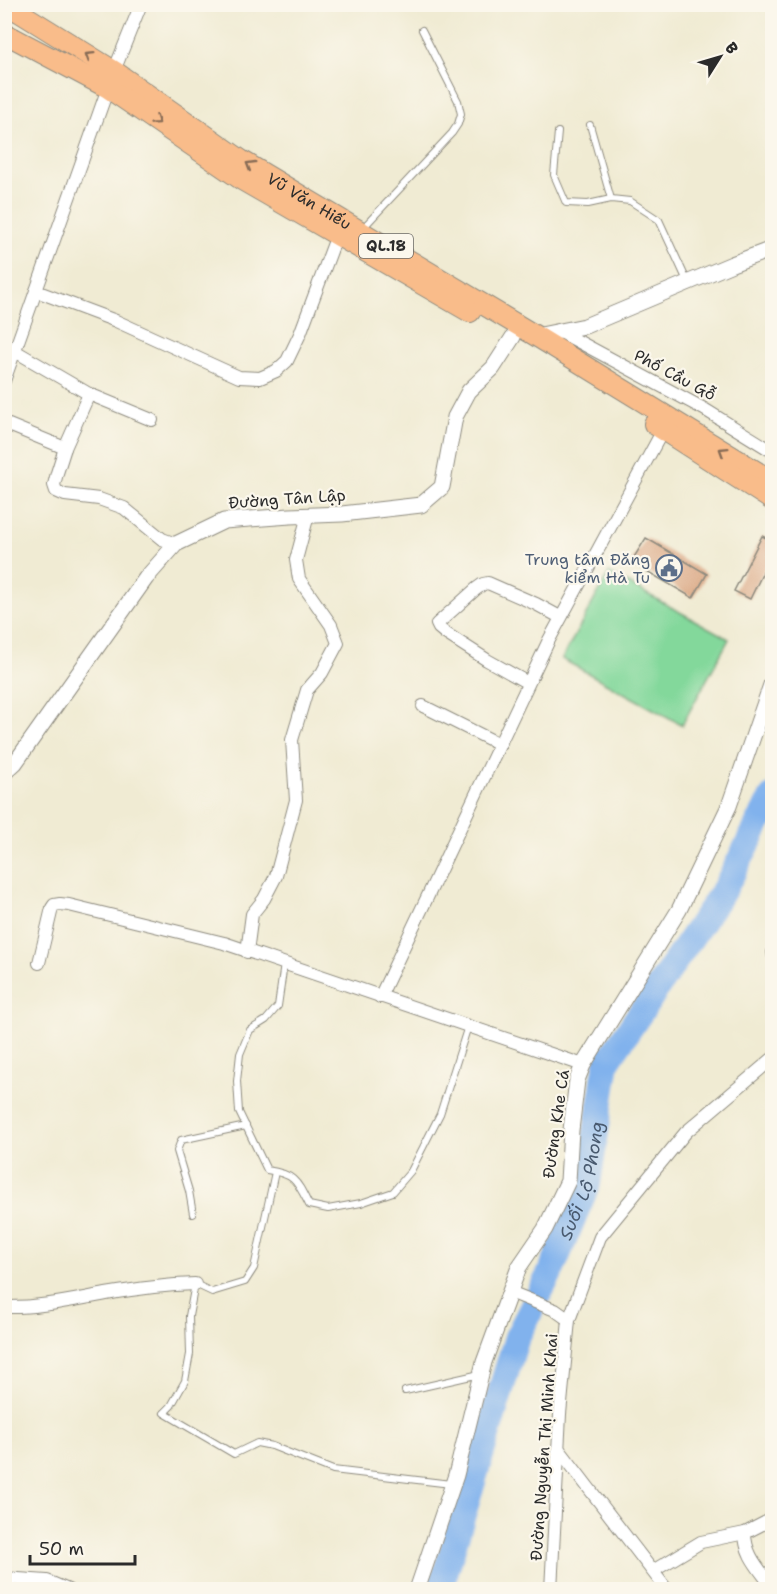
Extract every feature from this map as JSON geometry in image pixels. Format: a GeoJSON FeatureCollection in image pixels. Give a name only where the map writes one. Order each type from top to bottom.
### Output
{"type":"FeatureCollection","features":[{"type":"Feature","properties":{"kind":"main road","name":"Vũ Văn Hiếu"},"geometry":{"type":"LineString","coordinates":[[4,5],[19,12],[242,180],[513,337],[772,500]]}},
{"type":"Feature","properties":{"kind":"main road","name":"Vũ Văn Hiếu"},"geometry":{"type":"LineString","coordinates":[[4,33],[111,80],[772,481]]}},
{"type":"Feature","properties":{"kind":"street"},"geometry":{"type":"LineString","coordinates":[[4,381],[10,349],[36,291],[111,80],[141,4]]}},
{"type":"Feature","properties":{"kind":"street"},"geometry":{"type":"LineString","coordinates":[[36,291],[116,321],[239,377],[260,378],[276,371],[287,361],[300,334],[337,235]]}},
{"type":"Feature","properties":{"kind":"street"},"geometry":{"type":"LineString","coordinates":[[536,336],[585,326],[772,249]]}},
{"type":"Feature","properties":{"kind":"street","name":"Phố Cầu Gỗ"},"geometry":{"type":"LineString","coordinates":[[559,332],[704,408],[772,451]]}},
{"type":"Feature","properties":{"kind":"street","name":"Đường Tân Lập"},"geometry":{"type":"LineString","coordinates":[[4,773],[15,763],[146,578],[176,544],[224,521],[342,514],[421,506],[442,487],[455,417],[469,391],[493,368],[513,337]]}},
{"type":"Feature","properties":{"kind":"street"},"geometry":{"type":"LineString","coordinates":[[10,349],[89,394],[152,420]]}},
{"type":"Feature","properties":{"kind":"street"},"geometry":{"type":"LineString","coordinates":[[89,394],[65,448],[55,479],[56,491],[65,495],[99,499],[124,508],[162,539],[176,544]]}},
{"type":"Feature","properties":{"kind":"street"},"geometry":{"type":"LineString","coordinates":[[4,423],[65,448]]}},
{"type":"Feature","properties":{"kind":"street"},"geometry":{"type":"LineString","coordinates":[[380,997],[560,617],[663,430]]}},
{"type":"Feature","properties":{"kind":"street"},"geometry":{"type":"LineString","coordinates":[[247,952],[252,914],[264,899],[276,876],[296,801],[292,740],[307,690],[322,673],[338,643],[331,626],[299,579],[296,560],[308,515]]}},
{"type":"Feature","properties":{"kind":"street"},"geometry":{"type":"LineString","coordinates":[[528,683],[487,660],[439,628],[437,624],[476,589],[488,583],[560,617]]}},
{"type":"Feature","properties":{"kind":"street","name":"Đường Khe Cá"},"geometry":{"type":"LineString","coordinates":[[417,1590],[453,1484],[484,1362],[519,1267],[545,1229],[568,1181],[577,1080],[583,1065],[679,910],[729,806],[772,682]]}},
{"type":"Feature","properties":{"kind":"street"},"geometry":{"type":"LineString","coordinates":[[423,706],[499,744]]}},
{"type":"Feature","properties":{"kind":"street"},"geometry":{"type":"LineString","coordinates":[[39,963],[52,908],[60,904],[224,944],[583,1065]]}},
{"type":"Feature","properties":{"kind":"street","name":"Đường Nguyễn Thị Minh Khai"},"geometry":{"type":"LineString","coordinates":[[551,1590],[560,1414],[569,1320],[600,1237],[686,1132],[772,1059]]}},
{"type":"Feature","properties":{"kind":"street"},"geometry":{"type":"LineString","coordinates":[[4,1307],[51,1305],[108,1294],[195,1284]]}},
{"type":"Feature","properties":{"kind":"street"},"geometry":{"type":"LineString","coordinates":[[510,1292],[555,1310],[569,1320]]}},
{"type":"Feature","properties":{"kind":"street"},"geometry":{"type":"LineString","coordinates":[[558,1448],[667,1590]]}},
{"type":"Feature","properties":{"kind":"street"},"geometry":{"type":"LineString","coordinates":[[653,1571],[701,1542],[745,1533],[772,1520]]}},
{"type":"Feature","properties":{"kind":"street"},"geometry":{"type":"LineString","coordinates":[[745,1533],[748,1553],[772,1587]]}},
{"type":"Feature","properties":{"kind":"street"},"geometry":{"type":"LineString","coordinates":[[4,1578],[47,1581],[69,1590]]}},
{"type":"Feature","properties":{"kind":"lane"},"geometry":{"type":"LineString","coordinates":[[360,231],[458,124],[460,114],[458,101],[422,30]]}},
{"type":"Feature","properties":{"kind":"lane"},"geometry":{"type":"LineString","coordinates":[[590,125],[611,199]]}},
{"type":"Feature","properties":{"kind":"lane"},"geometry":{"type":"LineString","coordinates":[[558,132],[554,175],[566,203],[588,204],[611,199],[630,201],[659,220],[688,283]]}},
{"type":"Feature","properties":{"kind":"lane"},"geometry":{"type":"LineString","coordinates":[[772,948],[770,952],[772,965]]}},
{"type":"Feature","properties":{"kind":"lane"},"geometry":{"type":"LineString","coordinates":[[284,964],[278,1006],[266,1020],[250,1030],[240,1054],[237,1081],[239,1112],[267,1170],[284,1173],[298,1183],[309,1205],[328,1209],[362,1203],[393,1192],[411,1170],[440,1114],[468,1026]]}},
{"type":"Feature","properties":{"kind":"lane"},"geometry":{"type":"LineString","coordinates":[[193,1214],[177,1151],[181,1140],[246,1126]]}},
{"type":"Feature","properties":{"kind":"lane"},"geometry":{"type":"LineString","coordinates":[[275,1172],[254,1268],[245,1282],[213,1292],[195,1284],[189,1316],[190,1354],[185,1381],[171,1406],[164,1413],[234,1454],[257,1443],[272,1446],[333,1470],[453,1484]]}},
{"type":"Feature","properties":{"kind":"lane"},"geometry":{"type":"LineString","coordinates":[[405,1390],[481,1374]]}},
{"type":"Feature","properties":{"kind":"green space"},"geometry":{"type":"Polygon","coordinates":[[[609,573],[729,639],[682,725],[562,659],[609,573]]]}},
{"type":"Feature","properties":{"kind":"building"},"geometry":{"type":"Polygon","coordinates":[[[762,536],[772,541],[772,554],[750,599],[734,591],[762,536]]]}},
{"type":"Feature","properties":{"kind":"building","name":"Trung tâm Đăng kiểm Hà Tu"},"geometry":{"type":"Polygon","coordinates":[[[646,538],[707,574],[693,598],[631,562],[646,538]]]}},
{"type":"Feature","properties":{"kind":"waterway","name":"Suối Lộ Phong"},"geometry":{"type":"LineString","coordinates":[[440,1590],[517,1337],[552,1269],[588,1183],[607,1062],[725,888],[772,797]]}},
{"type":"Feature","properties":{"kind":"place","name":"Trung tâm Đăng kiểm Hà Tu"},"geometry":{"type":"Point","coordinates":[669,568]}}]}
